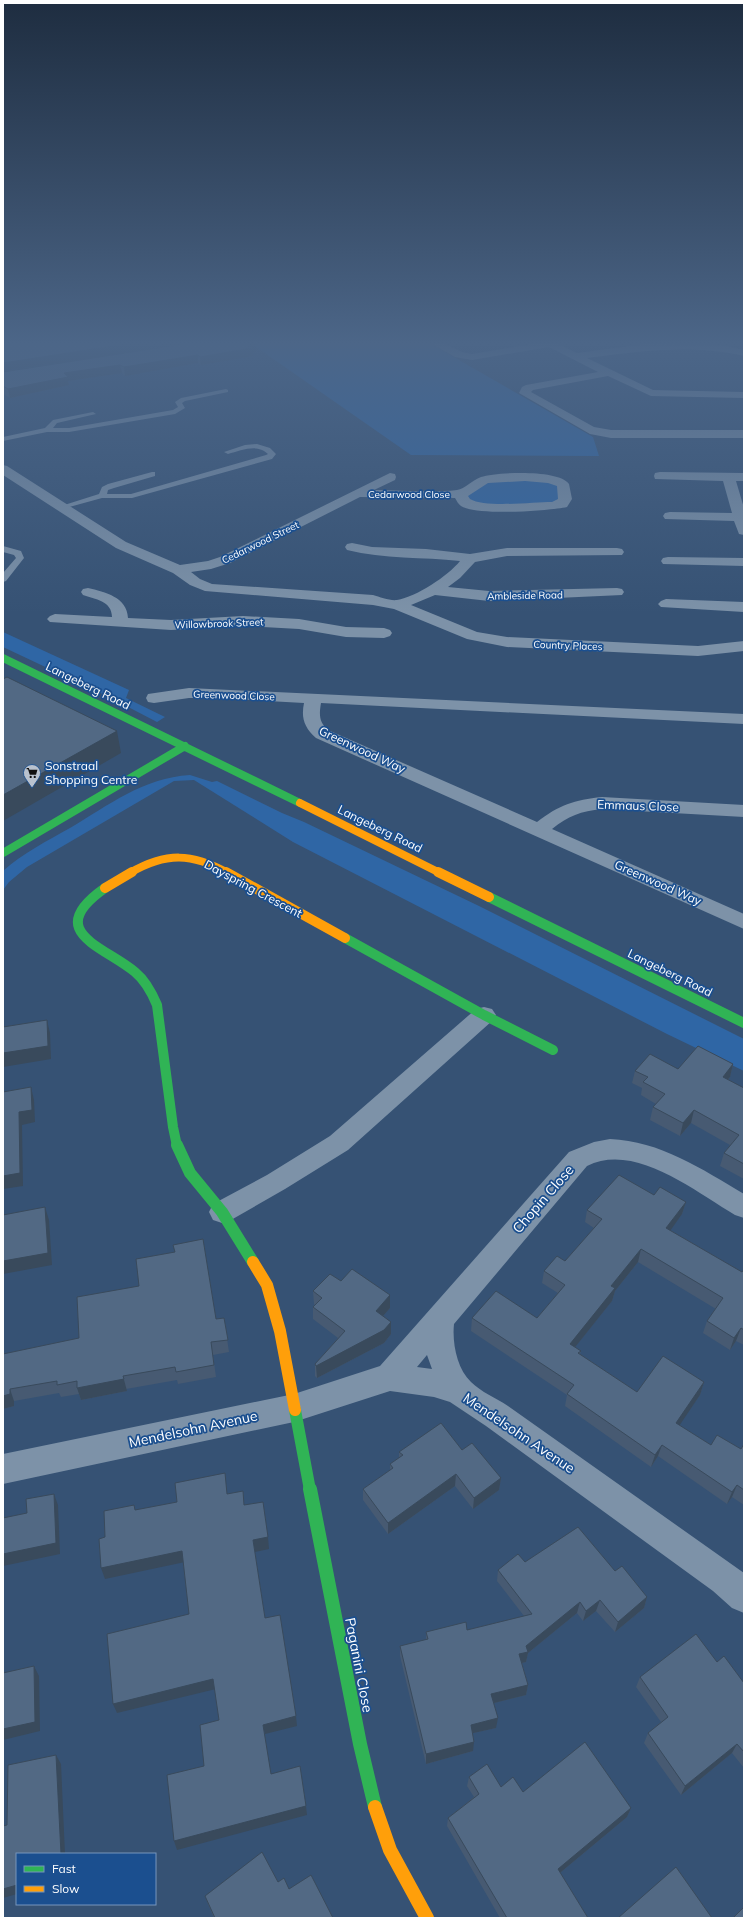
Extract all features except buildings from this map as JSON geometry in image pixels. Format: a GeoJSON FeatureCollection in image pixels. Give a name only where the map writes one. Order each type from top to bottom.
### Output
{"type":"FeatureCollection","features":[{"type":"Feature","properties":{"kind":"street"},"geometry":{"type":"LineString","coordinates":[[623,434],[744,434]]}},
{"type":"Feature","properties":{"kind":"street"},"geometry":{"type":"LineString","coordinates":[[5,472],[121,545],[178,570]]}},
{"type":"Feature","properties":{"kind":"street"},"geometry":{"type":"LineString","coordinates":[[660,476],[744,477]]}},
{"type":"Feature","properties":{"kind":"street","name":"Cedarwood Street"},"geometry":{"type":"LineString","coordinates":[[178,570],[218,563],[390,477]]}},
{"type":"Feature","properties":{"kind":"street"},"geometry":{"type":"LineString","coordinates":[[728,477],[742,517],[744,531]]}},
{"type":"Feature","properties":{"kind":"street","name":"Cedarwood Close"},"geometry":{"type":"LineString","coordinates":[[358,494],[460,494],[485,480],[543,479],[556,480],[563,484],[565,499],[562,504],[552,506],[480,507],[467,504],[463,501],[460,494]]}},
{"type":"Feature","properties":{"kind":"street"},"geometry":{"type":"LineString","coordinates":[[670,516],[742,517]]}},
{"type":"Feature","properties":{"kind":"street"},"geometry":{"type":"LineString","coordinates":[[352,547],[372,551],[432,553],[470,558],[507,552],[617,552]]}},
{"type":"Feature","properties":{"kind":"street"},"geometry":{"type":"LineString","coordinates":[[398,606],[434,590],[459,573],[470,558]]}},
{"type":"Feature","properties":{"kind":"street"},"geometry":{"type":"LineString","coordinates":[[668,561],[744,562]]}},
{"type":"Feature","properties":{"kind":"street","name":"Country Places"},"geometry":{"type":"LineString","coordinates":[[178,570],[195,582],[219,589],[357,598],[398,606],[473,636],[507,642],[698,651],[744,646]]}},
{"type":"Feature","properties":{"kind":"street","name":"Ambleside Road"},"geometry":{"type":"LineString","coordinates":[[434,590],[489,596],[617,592]]}},
{"type":"Feature","properties":{"kind":"street"},"geometry":{"type":"LineString","coordinates":[[88,592],[112,601],[118,606],[121,612],[120,622]]}},
{"type":"Feature","properties":{"kind":"street"},"geometry":{"type":"LineString","coordinates":[[243,621],[252,592]]}},
{"type":"Feature","properties":{"kind":"street"},"geometry":{"type":"LineString","coordinates":[[666,604],[744,607]]}},
{"type":"Feature","properties":{"kind":"street","name":"Willowbrook Street"},"geometry":{"type":"LineString","coordinates":[[55,619],[192,625],[243,621],[299,624],[346,632],[384,633]]}},
{"type":"Feature","properties":{"kind":"street","name":"Langeberg Road"},"geometry":{"type":"LineString","coordinates":[[3,658],[185,746],[744,1023]]}},
{"type":"Feature","properties":{"kind":"street","name":"Greenwood Close"},"geometry":{"type":"LineString","coordinates":[[154,698],[189,693],[314,698]]}},
{"type":"Feature","properties":{"kind":"street"},"geometry":{"type":"LineString","coordinates":[[314,698],[744,719]]}},
{"type":"Feature","properties":{"kind":"street","name":"Greenwood Way"},"geometry":{"type":"LineString","coordinates":[[314,698],[311,721],[322,734],[744,922]]}},
{"type":"Feature","properties":{"kind":"street"},"geometry":{"type":"LineString","coordinates":[[3,853],[185,746]]}},
{"type":"Feature","properties":{"kind":"street","name":"Emmaus Close"},"geometry":{"type":"LineString","coordinates":[[540,830],[566,809],[595,804],[744,811]]}},
{"type":"Feature","properties":{"kind":"street","name":"Dayspring Crescent"},"geometry":{"type":"LineString","coordinates":[[294,1408],[280,1331],[267,1285],[222,1212],[190,1173],[178,1150],[173,1127],[157,1005],[152,990],[139,973],[86,941],[78,928],[78,922],[88,902],[101,892],[154,861],[170,857],[182,857],[198,860],[216,867],[484,1015],[553,1050]]}},
{"type":"Feature","properties":{"kind":"street"},"geometry":{"type":"LineString","coordinates":[[222,1212],[276,1182],[339,1143],[484,1015]]}},
{"type":"Feature","properties":{"kind":"street","name":"Chopin Close"},"geometry":{"type":"LineString","coordinates":[[390,1377],[440,1317],[578,1159],[594,1152],[609,1149],[640,1152],[666,1163],[744,1207]]}},
{"type":"Feature","properties":{"kind":"street"},"geometry":{"type":"LineString","coordinates":[[440,1317],[438,1339],[439,1350],[449,1376],[460,1392]]}},
{"type":"Feature","properties":{"kind":"street","name":"Mendelsohn Avenue"},"geometry":{"type":"LineString","coordinates":[[3,1469],[294,1408],[390,1377],[434,1383],[460,1392],[497,1416],[725,1579],[744,1596]]}},
{"type":"Feature","properties":{"kind":"street","name":"Paganini Close"},"geometry":{"type":"LineString","coordinates":[[294,1408],[358,1737],[378,1820],[402,1875],[427,1918]]}},
{"type":"Feature","properties":{"kind":"lane"},"geometry":{"type":"LineString","coordinates":[[3,439],[29,434]]}},
{"type":"Feature","properties":{"kind":"lane"},"geometry":{"type":"LineString","coordinates":[[62,507],[102,496],[132,496],[269,457],[272,454],[261,446],[254,446],[228,452]]}},
{"type":"Feature","properties":{"kind":"lane"},"geometry":{"type":"LineString","coordinates":[[102,496],[111,486],[152,474]]}},
{"type":"Feature","properties":{"kind":"lane"},"geometry":{"type":"LineString","coordinates":[[3,549],[18,553],[20,558],[3,579]]}},
{"type":"Feature","properties":{"kind":"shaded area"},"geometry":{"type":"Polygon","coordinates":[[[380,434],[587,434],[593,437],[599,456],[411,455],[380,434]]]}},
{"type":"Feature","properties":{"kind":"shaded area"},"geometry":{"type":"Polygon","coordinates":[[[491,481],[547,481],[558,484],[559,501],[556,503],[479,505],[467,500],[468,493],[491,481]]]}},
{"type":"Feature","properties":{"kind":"shaded area"},"geometry":{"type":"Polygon","coordinates":[[[3,632],[129,690],[126,698],[165,717],[157,722],[109,697],[3,647],[3,632]]]}},
{"type":"Feature","properties":{"kind":"shaded area"},"geometry":{"type":"Polygon","coordinates":[[[190,775],[212,782],[217,781],[282,813],[304,822],[479,906],[744,1039],[744,1071],[667,1034],[293,842],[194,780],[174,781],[27,867],[9,882],[3,890],[3,871],[35,848],[127,794],[157,781],[190,775]]]}},
{"type":"Feature","properties":{"kind":"traffic: fast"},"geometry":{"type":"LineString","coordinates":[[3,658],[300,803]]}},
{"type":"Feature","properties":{"kind":"traffic: fast"},"geometry":{"type":"LineString","coordinates":[[3,853],[185,746]]}},
{"type":"Feature","properties":{"kind":"traffic: fast"},"geometry":{"type":"LineString","coordinates":[[105,888],[91,899],[81,912],[79,918],[81,933],[87,941],[98,949],[128,966],[137,973],[145,981],[151,991],[157,1005],[173,1127],[178,1150],[190,1173],[222,1212],[253,1262]]}},
{"type":"Feature","properties":{"kind":"traffic: fast"},"geometry":{"type":"LineString","coordinates":[[489,897],[744,1023]]}},
{"type":"Feature","properties":{"kind":"traffic: fast"},"geometry":{"type":"LineString","coordinates":[[345,938],[484,1015],[553,1050]]}},
{"type":"Feature","properties":{"kind":"traffic: fast"},"geometry":{"type":"LineString","coordinates":[[295,1410],[360,1744],[375,1807]]}},
{"type":"Feature","properties":{"kind":"traffic: slow"},"geometry":{"type":"LineString","coordinates":[[300,803],[489,897]]}},
{"type":"Feature","properties":{"kind":"traffic: slow"},"geometry":{"type":"LineString","coordinates":[[105,888],[136,869],[153,861],[170,857],[196,859],[235,876],[345,938]]}},
{"type":"Feature","properties":{"kind":"traffic: slow"},"geometry":{"type":"LineString","coordinates":[[253,1262],[267,1285],[280,1331],[295,1410]]}},
{"type":"Feature","properties":{"kind":"traffic: slow"},"geometry":{"type":"LineString","coordinates":[[375,1807],[390,1850],[427,1918]]}},
{"type":"Feature","properties":{"kind":"place","name":"Sonstraal Shopping Centre"},"geometry":{"type":"Point","coordinates":[32,788]}}]}
